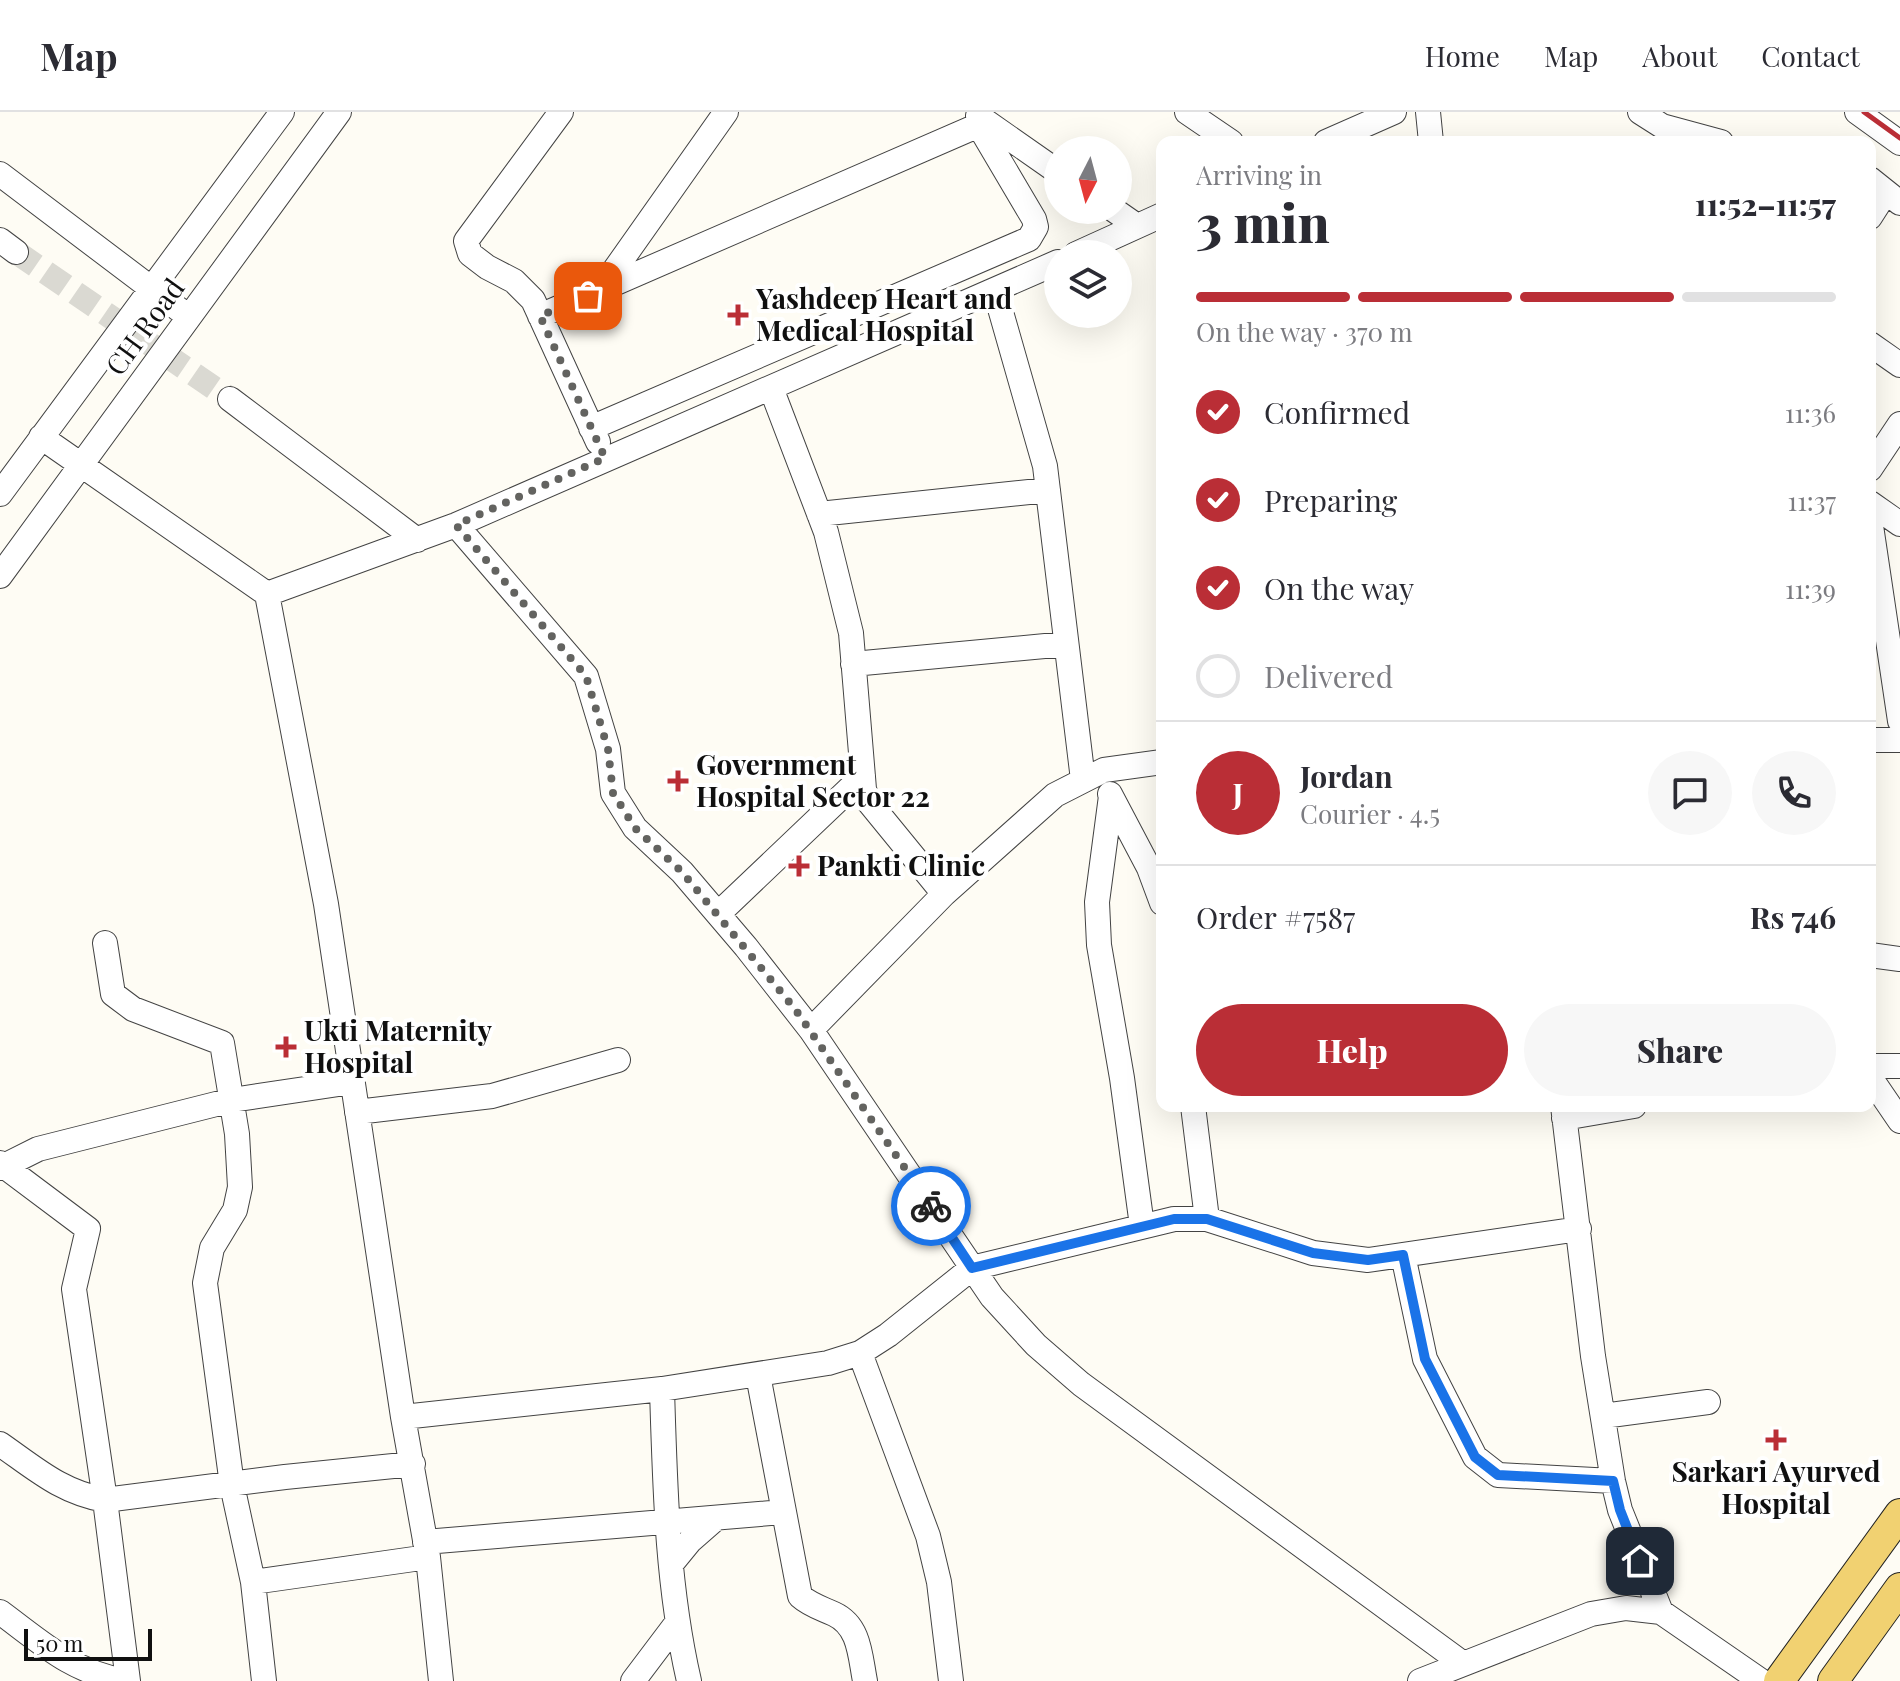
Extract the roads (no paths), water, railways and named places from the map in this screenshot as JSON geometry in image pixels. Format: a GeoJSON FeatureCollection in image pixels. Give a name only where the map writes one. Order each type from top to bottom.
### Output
{"type":"FeatureCollection","features":[{"type":"Feature","properties":{"kind":"main road"},"geometry":{"type":"LineString","coordinates":[[1779,1681],[1900,1514]]}},
{"type":"Feature","properties":{"kind":"main road"},"geometry":{"type":"LineString","coordinates":[[1833,1681],[1900,1588]]}},
{"type":"Feature","properties":{"kind":"street","name":"CH Road"},"geometry":{"type":"LineString","coordinates":[[0,494],[282,112]]}},
{"type":"Feature","properties":{"kind":"street","name":"CH Road"},"geometry":{"type":"LineString","coordinates":[[0,576],[339,112]]}},
{"type":"Feature","properties":{"kind":"street"},"geometry":{"type":"LineString","coordinates":[[561,112],[466,241],[470,254],[514,281],[533,300],[605,458]]}},
{"type":"Feature","properties":{"kind":"street"},"geometry":{"type":"LineString","coordinates":[[599,292],[726,112]]}},
{"type":"Feature","properties":{"kind":"street"},"geometry":{"type":"LineString","coordinates":[[1187,112],[1222,136]]}},
{"type":"Feature","properties":{"kind":"street"},"geometry":{"type":"LineString","coordinates":[[1340,136],[1394,112]]}},
{"type":"Feature","properties":{"kind":"street"},"geometry":{"type":"LineString","coordinates":[[1428,112],[1430,136]]}},
{"type":"Feature","properties":{"kind":"street"},"geometry":{"type":"LineString","coordinates":[[1640,112],[1662,126],[1699,136]]}},
{"type":"Feature","properties":{"kind":"street"},"geometry":{"type":"LineString","coordinates":[[1857,112],[1900,143]]}},
{"type":"Feature","properties":{"kind":"street"},"geometry":{"type":"LineString","coordinates":[[540,316],[979,120]]}},
{"type":"Feature","properties":{"kind":"street"},"geometry":{"type":"LineString","coordinates":[[591,428],[1029,239],[1036,227],[1034,219],[979,120]]}},
{"type":"Feature","properties":{"kind":"street"},"geometry":{"type":"LineString","coordinates":[[979,120],[1044,163]]}},
{"type":"Feature","properties":{"kind":"street"},"geometry":{"type":"LineString","coordinates":[[0,174],[189,317]]}},
{"type":"Feature","properties":{"kind":"street"},"geometry":{"type":"LineString","coordinates":[[1106,240],[1156,218]]}},
{"type":"Feature","properties":{"kind":"street"},"geometry":{"type":"LineString","coordinates":[[1132,223],[1137,226]]}},
{"type":"Feature","properties":{"kind":"street"},"geometry":{"type":"LineString","coordinates":[[267,594],[456,525],[1044,268]]}},
{"type":"Feature","properties":{"kind":"street"},"geometry":{"type":"LineString","coordinates":[[995,291],[1045,466],[1066,644],[1094,775],[1111,796],[1156,887]]}},
{"type":"Feature","properties":{"kind":"street"},"geometry":{"type":"LineString","coordinates":[[1876,348],[1900,365]]}},
{"type":"Feature","properties":{"kind":"street"},"geometry":{"type":"LineString","coordinates":[[771,388],[826,532],[851,633],[863,776],[868,801],[944,894]]}},
{"type":"Feature","properties":{"kind":"street"},"geometry":{"type":"LineString","coordinates":[[230,399],[417,540]]}},
{"type":"Feature","properties":{"kind":"street"},"geometry":{"type":"LineString","coordinates":[[1876,460],[1900,424]]}},
{"type":"Feature","properties":{"kind":"street"},"geometry":{"type":"LineString","coordinates":[[41,437],[267,594],[326,904],[426,1550],[441,1681]]}},
{"type":"Feature","properties":{"kind":"street"},"geometry":{"type":"LineString","coordinates":[[819,514],[1048,490]]}},
{"type":"Feature","properties":{"kind":"street"},"geometry":{"type":"LineString","coordinates":[[1876,507],[1900,524]]}},
{"type":"Feature","properties":{"kind":"street"},"geometry":{"type":"LineString","coordinates":[[456,525],[586,676],[608,749],[613,793],[635,828],[682,872],[811,1030],[992,1297],[1036,1345],[1081,1384],[1462,1663]]}},
{"type":"Feature","properties":{"kind":"street"},"geometry":{"type":"LineString","coordinates":[[1876,559],[1900,721]]}},
{"type":"Feature","properties":{"kind":"street"},"geometry":{"type":"LineString","coordinates":[[853,664],[1066,644]]}},
{"type":"Feature","properties":{"kind":"street"},"geometry":{"type":"LineString","coordinates":[[1876,740],[1900,740]]}},
{"type":"Feature","properties":{"kind":"street"},"geometry":{"type":"LineString","coordinates":[[811,1030],[944,894],[1055,795],[1094,775],[1156,763]]}},
{"type":"Feature","properties":{"kind":"street"},"geometry":{"type":"LineString","coordinates":[[718,914],[863,776]]}},
{"type":"Feature","properties":{"kind":"street"},"geometry":{"type":"LineString","coordinates":[[1111,796],[1097,902],[1099,945],[1122,1078],[1142,1226]]}},
{"type":"Feature","properties":{"kind":"street"},"geometry":{"type":"LineString","coordinates":[[105,943],[113,994],[133,1009],[222,1043],[239,1150],[240,1187],[235,1210],[212,1248],[205,1283],[232,1485],[253,1582],[264,1681]]}},
{"type":"Feature","properties":{"kind":"street"},"geometry":{"type":"LineString","coordinates":[[1876,956],[1900,959]]}},
{"type":"Feature","properties":{"kind":"street"},"geometry":{"type":"LineString","coordinates":[[357,1112],[492,1096],[618,1060]]}},
{"type":"Feature","properties":{"kind":"street"},"geometry":{"type":"LineString","coordinates":[[1876,1066],[1900,1066]]}},
{"type":"Feature","properties":{"kind":"street"},"geometry":{"type":"LineString","coordinates":[[1,1165],[38,1149],[232,1100],[352,1082]]}},
{"type":"Feature","properties":{"kind":"street"},"geometry":{"type":"LineString","coordinates":[[1876,1086],[1900,1121]]}},
{"type":"Feature","properties":{"kind":"street"},"geometry":{"type":"LineString","coordinates":[[1194,1112],[1207,1219]]}},
{"type":"Feature","properties":{"kind":"street"},"geometry":{"type":"LineString","coordinates":[[1564,1112],[1593,1356],[1613,1481],[1620,1510],[1661,1612]]}},
{"type":"Feature","properties":{"kind":"street"},"geometry":{"type":"LineString","coordinates":[[0,1612],[65,1660],[97,1676],[126,1681],[105,1500],[74,1289],[88,1229],[1,1165]]}},
{"type":"Feature","properties":{"kind":"street"},"geometry":{"type":"LineString","coordinates":[[403,1417],[662,1389],[828,1363],[860,1353],[888,1335],[972,1268],[1174,1219],[1207,1219],[1313,1253],[1368,1260],[1579,1229]]}},
{"type":"Feature","properties":{"kind":"street"},"geometry":{"type":"LineString","coordinates":[[1403,1255],[1425,1359],[1475,1457],[1498,1475],[1613,1481]]}},
{"type":"Feature","properties":{"kind":"street"},"geometry":{"type":"LineString","coordinates":[[860,1353],[928,1536],[939,1582],[951,1681]]}},
{"type":"Feature","properties":{"kind":"street"},"geometry":{"type":"LineString","coordinates":[[758,1375],[800,1596],[808,1603],[847,1621],[854,1630],[865,1681]]}},
{"type":"Feature","properties":{"kind":"street"},"geometry":{"type":"LineString","coordinates":[[662,1389],[666,1520],[676,1624],[689,1681]]}},
{"type":"Feature","properties":{"kind":"street"},"geometry":{"type":"LineString","coordinates":[[1603,1416],[1708,1402]]}},
{"type":"Feature","properties":{"kind":"street"},"geometry":{"type":"LineString","coordinates":[[0,1444],[61,1486],[79,1495],[105,1500],[413,1464]]}},
{"type":"Feature","properties":{"kind":"street"},"geometry":{"type":"LineString","coordinates":[[253,1582],[426,1550],[666,1520],[714,1520],[783,1512]]}},
{"type":"Feature","properties":{"kind":"street"},"geometry":{"type":"LineString","coordinates":[[672,1563],[690,1541],[714,1520]]}},
{"type":"Feature","properties":{"kind":"street"},"geometry":{"type":"LineString","coordinates":[[1420,1681],[1591,1614],[1626,1608],[1661,1612],[1761,1681]]}},
{"type":"Feature","properties":{"kind":"street"},"geometry":{"type":"LineString","coordinates":[[633,1681],[676,1624]]}},
{"type":"Feature","properties":{"kind":"tunnel"},"geometry":{"type":"LineString","coordinates":[[16,252],[230,399]]}},
{"type":"Feature","properties":{"kind":"railway"},"geometry":{"type":"LineString","coordinates":[[1864,112],[1900,138]]}},
{"type":"Feature","properties":{"kind":"place","name":"Yashdeep Heart and Medical Hospital"},"geometry":{"type":"Point","coordinates":[738,315]}},
{"type":"Feature","properties":{"kind":"place","name":"Government Hospital Sector 22"},"geometry":{"type":"Point","coordinates":[678,781]}},
{"type":"Feature","properties":{"kind":"place","name":"Pankti Clinic"},"geometry":{"type":"Point","coordinates":[799,866]}},
{"type":"Feature","properties":{"kind":"place","name":"Ukti Maternity Hospital"},"geometry":{"type":"Point","coordinates":[286,1047]}},
{"type":"Feature","properties":{"kind":"place","name":"Sarkari Ayurved Hospital"},"geometry":{"type":"Point","coordinates":[1776,1440]}}]}
